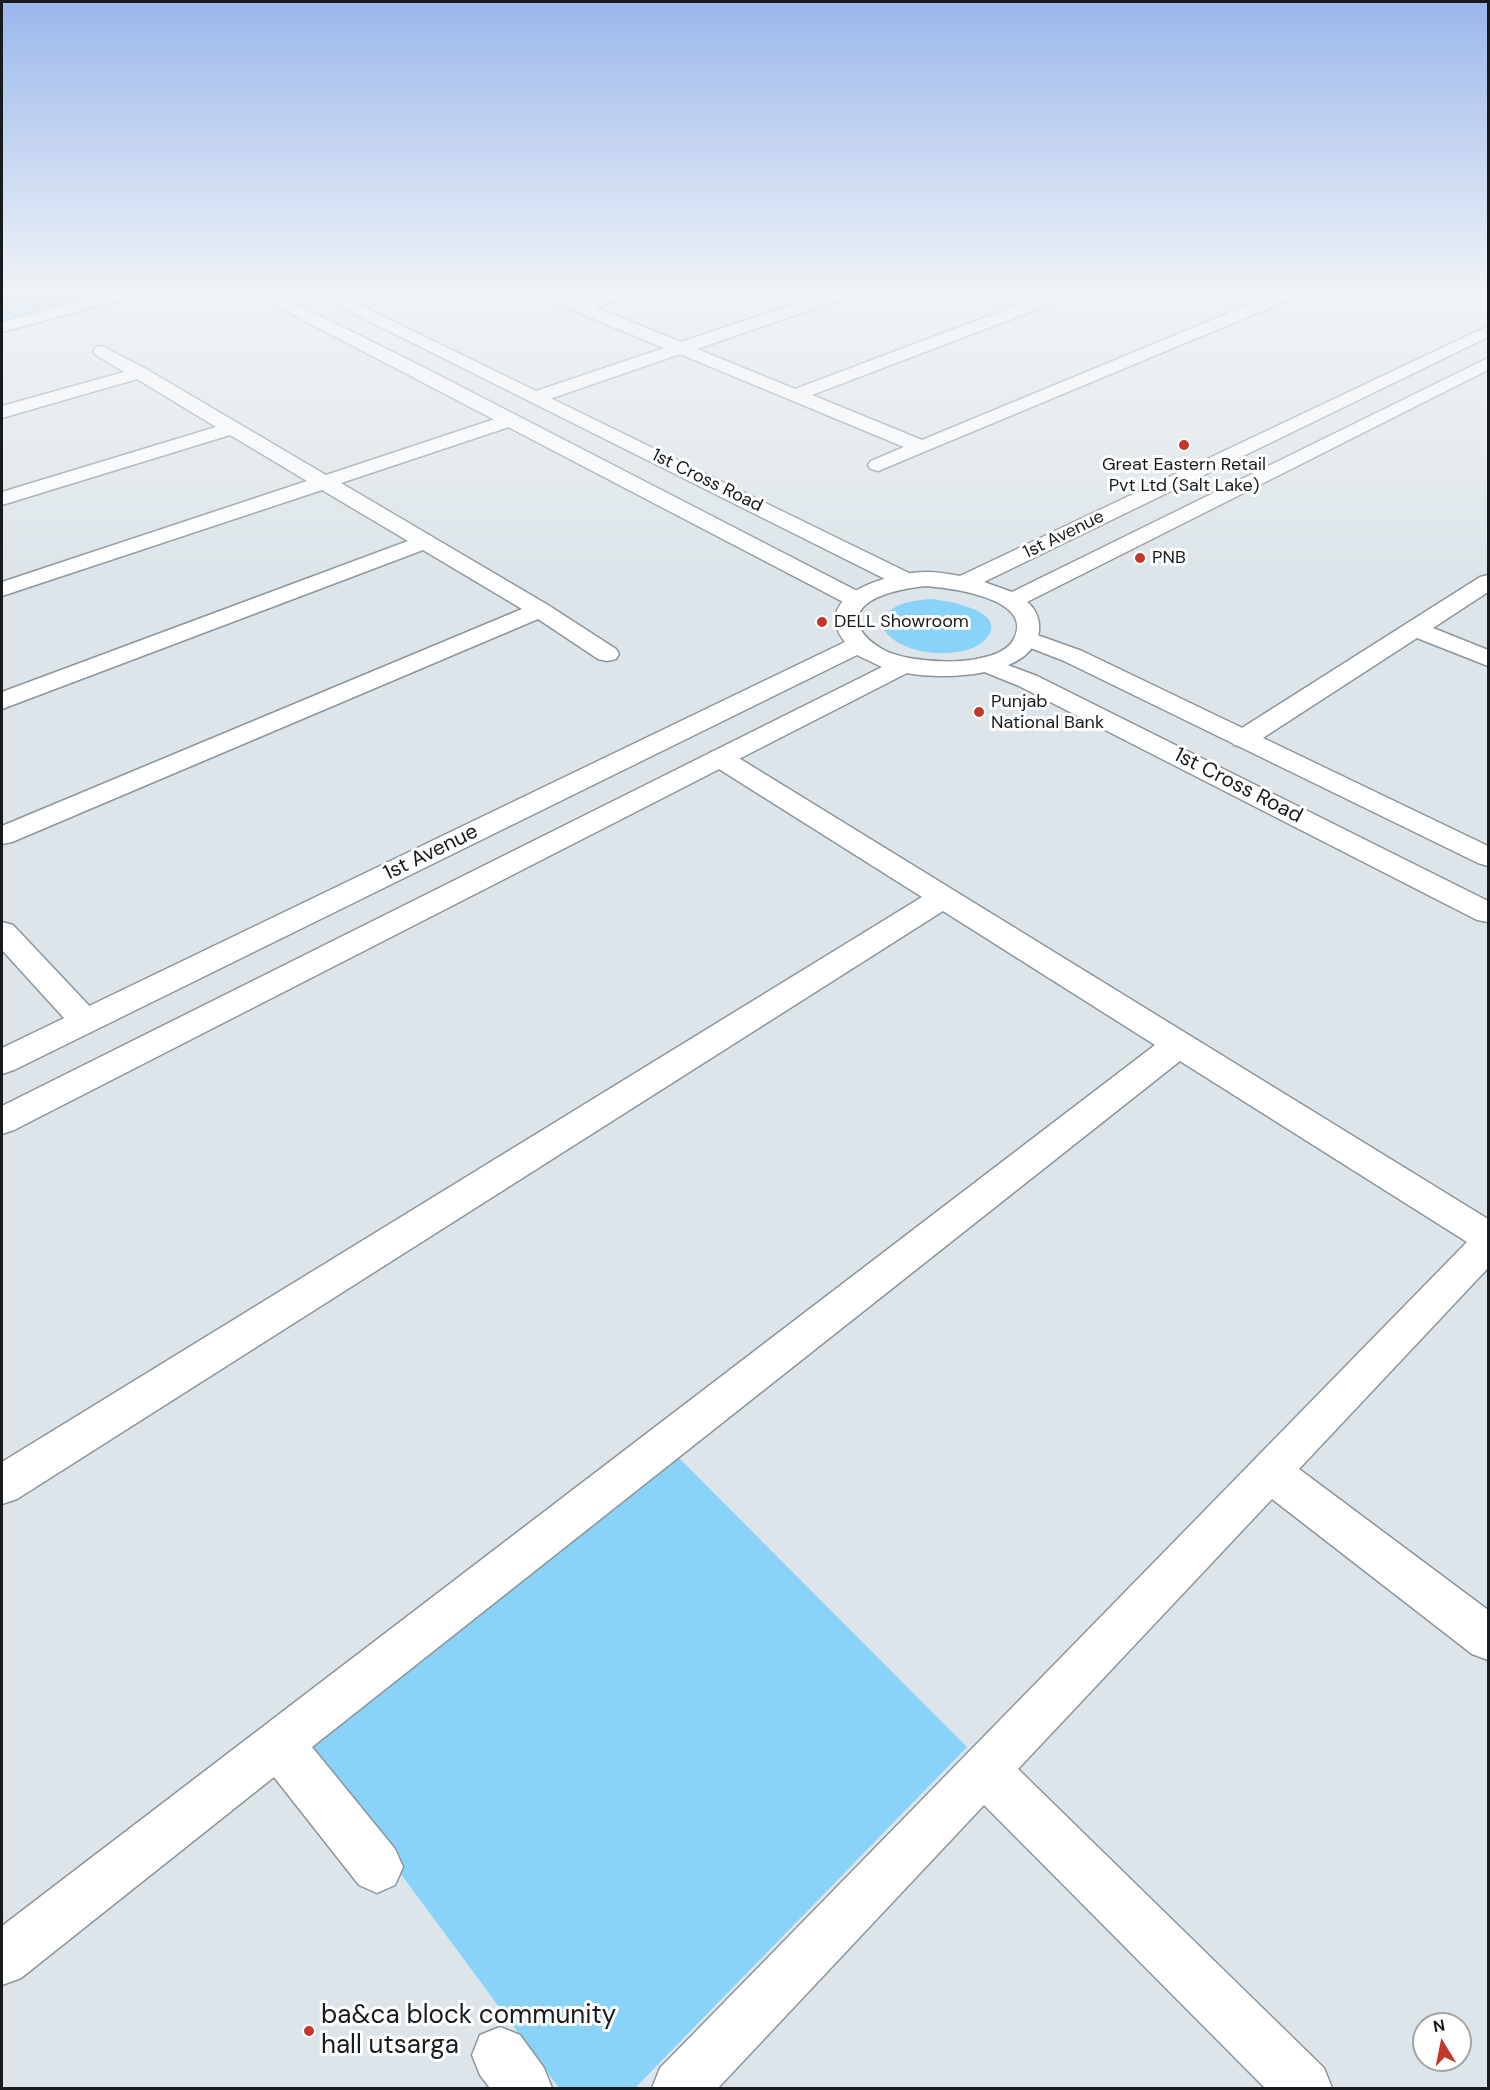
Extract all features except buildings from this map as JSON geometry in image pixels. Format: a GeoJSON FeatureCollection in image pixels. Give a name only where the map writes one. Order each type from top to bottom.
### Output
{"type":"FeatureCollection","features":[{"type":"Feature","properties":{"kind":"street"},"geometry":{"type":"LineString","coordinates":[[2,412],[96,386]]}},
{"type":"Feature","properties":{"kind":"street"},"geometry":{"type":"LineString","coordinates":[[161,386],[540,610],[607,654]]}},
{"type":"Feature","properties":{"kind":"street"},"geometry":{"type":"LineString","coordinates":[[445,386],[857,600]]}},
{"type":"Feature","properties":{"kind":"street","name":"1st Cross Road"},"geometry":{"type":"LineString","coordinates":[[512,386],[907,581]]}},
{"type":"Feature","properties":{"kind":"street"},"geometry":{"type":"LineString","coordinates":[[537,397],[571,386]]}},
{"type":"Feature","properties":{"kind":"street"},"geometry":{"type":"LineString","coordinates":[[771,386],[922,447]]}},
{"type":"Feature","properties":{"kind":"street"},"geometry":{"type":"LineString","coordinates":[[795,395],[820,386]]}},
{"type":"Feature","properties":{"kind":"street"},"geometry":{"type":"LineString","coordinates":[[878,465],[1070,386]]}},
{"type":"Feature","properties":{"kind":"street","name":"1st Avenue"},"geometry":{"type":"LineString","coordinates":[[964,583],[1374,386]]}},
{"type":"Feature","properties":{"kind":"street","name":"1st Avenue"},"geometry":{"type":"LineString","coordinates":[[1011,601],[1443,386]]}},
{"type":"Feature","properties":{"kind":"street"},"geometry":{"type":"LineString","coordinates":[[2,590],[511,420]]}},
{"type":"Feature","properties":{"kind":"street"},"geometry":{"type":"LineString","coordinates":[[1298,422],[1341,437]]}},
{"type":"Feature","properties":{"kind":"street"},"geometry":{"type":"LineString","coordinates":[[2,499],[231,428]]}},
{"type":"Feature","properties":{"kind":"street"},"geometry":{"type":"LineString","coordinates":[[2,701],[425,542]]}},
{"type":"Feature","properties":{"kind":"street"},"geometry":{"type":"LineString","coordinates":[[926,579],[964,583],[990,590],[1011,601],[1023,613],[1028,626],[1026,638],[1018,649],[1004,658],[986,664],[946,669],[904,665],[879,656],[860,644],[850,633],[846,621],[849,610],[857,600],[870,591],[907,581],[926,579]]}},
{"type":"Feature","properties":{"kind":"street"},"geometry":{"type":"LineString","coordinates":[[1243,739],[1488,582]]}},
{"type":"Feature","properties":{"kind":"street"},"geometry":{"type":"LineString","coordinates":[[2,836],[540,610]]}},
{"type":"Feature","properties":{"kind":"street"},"geometry":{"type":"LineString","coordinates":[[1416,629],[1488,659]]}},
{"type":"Feature","properties":{"kind":"street","name":"1st Cross Road"},"geometry":{"type":"LineString","coordinates":[[1026,638],[1073,656],[1488,857]]}},
{"type":"Feature","properties":{"kind":"street","name":"1st Avenue"},"geometry":{"type":"LineString","coordinates":[[2,1062],[860,644]]}},
{"type":"Feature","properties":{"kind":"street","name":"1st Cross Road"},"geometry":{"type":"LineString","coordinates":[[986,664],[1028,681],[1488,913]]}},
{"type":"Feature","properties":{"kind":"street"},"geometry":{"type":"LineString","coordinates":[[2,1121],[904,665]]}},
{"type":"Feature","properties":{"kind":"street"},"geometry":{"type":"LineString","coordinates":[[720,758],[1488,1237]]}},
{"type":"Feature","properties":{"kind":"street"},"geometry":{"type":"LineString","coordinates":[[452,843],[490,874]]}},
{"type":"Feature","properties":{"kind":"street"},"geometry":{"type":"LineString","coordinates":[[2,1485],[943,897]]}},
{"type":"Feature","properties":{"kind":"street"},"geometry":{"type":"LineString","coordinates":[[2,932],[85,1021]]}},
{"type":"Feature","properties":{"kind":"street"},"geometry":{"type":"LineString","coordinates":[[2,1959],[1179,1044]]}},
{"type":"Feature","properties":{"kind":"street"},"geometry":{"type":"LineString","coordinates":[[680,2088],[1488,1244]]}},
{"type":"Feature","properties":{"kind":"street"},"geometry":{"type":"LineString","coordinates":[[1270,1472],[1488,1638]]}},
{"type":"Feature","properties":{"kind":"street"},"geometry":{"type":"LineString","coordinates":[[279,1745],[377,1868]]}},
{"type":"Feature","properties":{"kind":"street"},"geometry":{"type":"LineString","coordinates":[[984,1770],[1304,2088]]}},
{"type":"Feature","properties":{"kind":"shaded area"},"geometry":{"type":"Polygon","coordinates":[[[930,599],[961,605],[983,614],[990,621],[991,629],[986,639],[976,647],[961,651],[928,652],[912,649],[887,633],[881,622],[890,611],[908,602],[930,599]]]}},
{"type":"Feature","properties":{"kind":"shaded area"},"geometry":{"type":"Polygon","coordinates":[[[676,1455],[967,1747],[635,2088],[559,2088],[304,1743],[676,1455]]]}},
{"type":"Feature","properties":{"kind":"place","name":"Great Eastern Retail Pvt Ltd (Salt Lake)"},"geometry":{"type":"Point","coordinates":[1184,445]}},
{"type":"Feature","properties":{"kind":"place","name":"PNB"},"geometry":{"type":"Point","coordinates":[1140,558]}},
{"type":"Feature","properties":{"kind":"place","name":"DELL Showroom"},"geometry":{"type":"Point","coordinates":[822,622]}},
{"type":"Feature","properties":{"kind":"place","name":"Punjab National Bank"},"geometry":{"type":"Point","coordinates":[979,712]}},
{"type":"Feature","properties":{"kind":"place","name":"ba&ca block community hall utsarga"},"geometry":{"type":"Point","coordinates":[309,2031]}}]}
